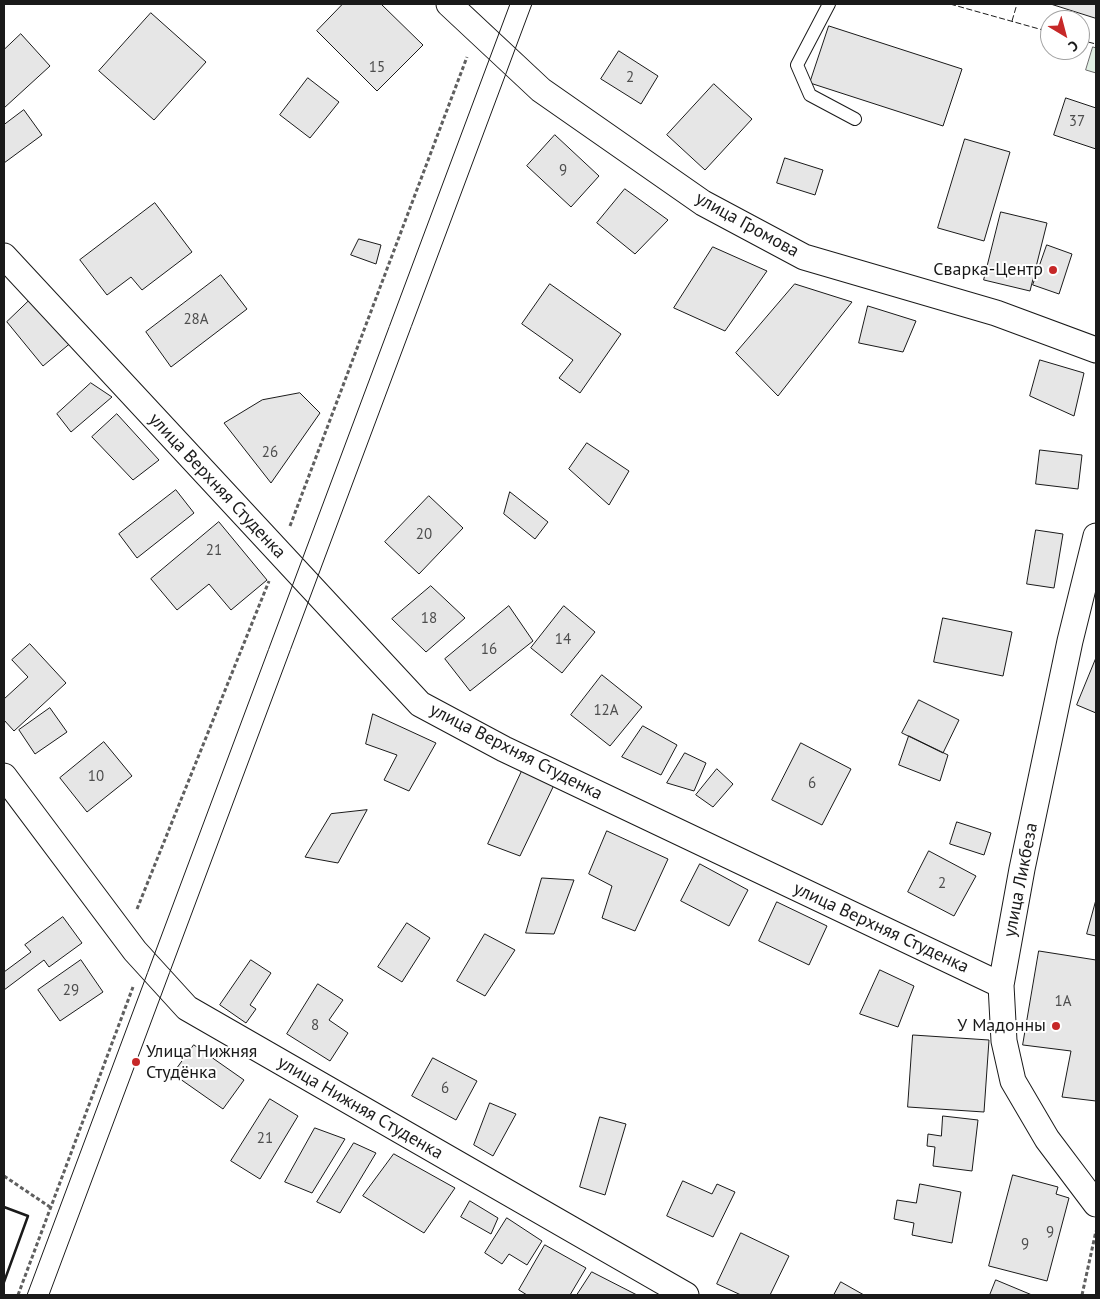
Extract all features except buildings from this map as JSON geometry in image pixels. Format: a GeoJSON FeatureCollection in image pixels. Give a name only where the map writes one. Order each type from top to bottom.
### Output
{"type":"FeatureCollection","features":[{"type":"Feature","properties":{"kind":"street","name":"улица Громова"},"geometry":{"type":"LineString","coordinates":[[449,4],[541,90],[703,203],[804,257],[996,313],[1096,350]]}},
{"type":"Feature","properties":{"kind":"street","name":"улица Верхняя Студенка"},"geometry":{"type":"LineString","coordinates":[[4,256],[420,704],[504,749],[1002,985]]}},
{"type":"Feature","properties":{"kind":"street","name":"улица Ликбеза"},"geometry":{"type":"LineString","coordinates":[[1095,1204],[1047,1139],[1013,1082],[1004,1041],[1002,985],[1022,868],[1070,641],[1096,536]]}},
{"type":"Feature","properties":{"kind":"street","name":"улица Нижняя Cтуденкa"},"geometry":{"type":"LineString","coordinates":[[4,776],[125,938],[187,1008],[686,1295]]}},
{"type":"Feature","properties":{"kind":"lane"},"geometry":{"type":"LineString","coordinates":[[829,4],[797,65],[810,95],[855,119]]}},
{"type":"Feature","properties":{"kind":"path"},"geometry":{"type":"LineString","coordinates":[[125,938],[280,553],[477,30]]}},
{"type":"Feature","properties":{"kind":"path"},"geometry":{"type":"LineString","coordinates":[[18,1295],[143,960]]}},
{"type":"Feature","properties":{"kind":"path"},"geometry":{"type":"LineString","coordinates":[[4,1176],[50,1207]]}},
{"type":"Feature","properties":{"kind":"path"},"geometry":{"type":"LineString","coordinates":[[1082,1295],[1096,1231]]}},
{"type":"Feature","properties":{"kind":"green space"},"geometry":{"type":"Polygon","coordinates":[[[1093,47],[1096,48],[1096,73],[1086,70],[1093,47]]]}},
{"type":"Feature","properties":{"kind":"tram line"},"geometry":{"type":"LineString","coordinates":[[27,1295],[510,4]]}},
{"type":"Feature","properties":{"kind":"tram line"},"geometry":{"type":"LineString","coordinates":[[49,1295],[532,4]]}},
{"type":"Feature","properties":{"kind":"fence"},"geometry":{"type":"LineString","coordinates":[[950,4],[1040,29]]}},
{"type":"Feature","properties":{"kind":"fence"},"geometry":{"type":"LineString","coordinates":[[1012,21],[1017,4]]}},
{"type":"Feature","properties":{"kind":"fence"},"geometry":{"type":"LineString","coordinates":[[1090,42],[1096,44]]}},
{"type":"Feature","properties":{"kind":"wall"},"geometry":{"type":"LineString","coordinates":[[4,1207],[28,1216],[4,1282]]}},
{"type":"Feature","properties":{"kind":"place","name":"Сварка-Центр"},"geometry":{"type":"Point","coordinates":[1053,270]}},
{"type":"Feature","properties":{"kind":"place","name":"У Мадонны"},"geometry":{"type":"Point","coordinates":[1056,1026]}},
{"type":"Feature","properties":{"kind":"place","name":"Улица Нижняя Студёнка"},"geometry":{"type":"Point","coordinates":[136,1062]}}]}
